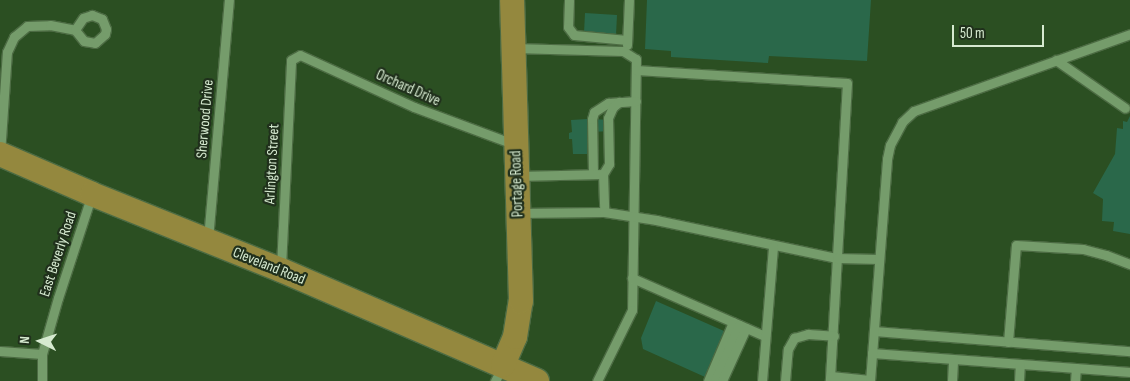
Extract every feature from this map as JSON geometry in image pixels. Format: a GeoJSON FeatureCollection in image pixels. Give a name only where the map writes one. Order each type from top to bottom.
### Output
{"type":"FeatureCollection","features":[{"type":"Feature","properties":{"kind":"main road","name":"Portage Road"},"geometry":{"type":"LineString","coordinates":[[499,373],[515,337],[521,301],[512,0]]}},
{"type":"Feature","properties":{"kind":"main road","name":"Cleveland Road"},"geometry":{"type":"LineString","coordinates":[[0,154],[92,194],[281,270],[499,373],[537,381]]}},
{"type":"Feature","properties":{"kind":"street","name":"Sherwood Drive"},"geometry":{"type":"LineString","coordinates":[[208,241],[229,0]]}},
{"type":"Feature","properties":{"kind":"street"},"geometry":{"type":"LineString","coordinates":[[569,0],[568,27],[574,35],[627,40]]}},
{"type":"Feature","properties":{"kind":"street"},"geometry":{"type":"LineString","coordinates":[[627,54],[629,0]]}},
{"type":"Feature","properties":{"kind":"street"},"geometry":{"type":"LineString","coordinates":[[0,154],[7,52],[14,37],[28,26],[50,25],[76,30]]}},
{"type":"Feature","properties":{"kind":"street"},"geometry":{"type":"LineString","coordinates":[[636,70],[847,83],[831,379],[870,380],[887,160],[890,145],[902,122],[914,111],[1130,34]]}},
{"type":"Feature","properties":{"kind":"street"},"geometry":{"type":"LineString","coordinates":[[513,48],[623,51],[636,59],[632,310],[597,381]]}},
{"type":"Feature","properties":{"kind":"street","name":"Orchard Drive"},"geometry":{"type":"LineString","coordinates":[[291,60],[300,55],[414,107],[516,145]]}},
{"type":"Feature","properties":{"kind":"street","name":"Arlington Street"},"geometry":{"type":"LineString","coordinates":[[281,270],[291,60]]}},
{"type":"Feature","properties":{"kind":"street"},"geometry":{"type":"LineString","coordinates":[[1056,60],[1125,108]]}},
{"type":"Feature","properties":{"kind":"street"},"geometry":{"type":"LineString","coordinates":[[604,212],[592,119],[594,112],[614,102],[636,101]]}},
{"type":"Feature","properties":{"kind":"street"},"geometry":{"type":"LineString","coordinates":[[517,176],[598,174],[609,164],[608,118],[614,107],[614,102]]}},
{"type":"Feature","properties":{"kind":"street","name":"East Beverly Road"},"geometry":{"type":"LineString","coordinates":[[42,381],[42,354],[92,194]]}},
{"type":"Feature","properties":{"kind":"street"},"geometry":{"type":"LineString","coordinates":[[518,212],[604,212],[633,216],[837,258],[879,259]]}},
{"type":"Feature","properties":{"kind":"street"},"geometry":{"type":"LineString","coordinates":[[1008,342],[1016,245],[1083,249],[1130,264]]}},
{"type":"Feature","properties":{"kind":"street"},"geometry":{"type":"LineString","coordinates":[[762,381],[773,246]]}},
{"type":"Feature","properties":{"kind":"street"},"geometry":{"type":"LineString","coordinates":[[632,278],[765,336]]}},
{"type":"Feature","properties":{"kind":"street"},"geometry":{"type":"LineString","coordinates":[[708,381],[739,325]]}},
{"type":"Feature","properties":{"kind":"street"},"geometry":{"type":"LineString","coordinates":[[715,381],[739,325]]}},
{"type":"Feature","properties":{"kind":"street"},"geometry":{"type":"LineString","coordinates":[[722,381],[739,325]]}},
{"type":"Feature","properties":{"kind":"street"},"geometry":{"type":"LineString","coordinates":[[874,330],[1130,351]]}},
{"type":"Feature","properties":{"kind":"street"},"geometry":{"type":"LineString","coordinates":[[785,381],[788,348],[794,338],[808,334],[834,336]]}},
{"type":"Feature","properties":{"kind":"street"},"geometry":{"type":"LineString","coordinates":[[0,351],[42,354]]}},
{"type":"Feature","properties":{"kind":"street"},"geometry":{"type":"LineString","coordinates":[[872,353],[1130,372]]}},
{"type":"Feature","properties":{"kind":"street"},"geometry":{"type":"LineString","coordinates":[[952,381],[953,360]]}},
{"type":"Feature","properties":{"kind":"street"},"geometry":{"type":"LineString","coordinates":[[1019,381],[1020,364]]}},
{"type":"Feature","properties":{"kind":"street"},"geometry":{"type":"LineString","coordinates":[[1075,381],[1076,368]]}},
{"type":"Feature","properties":{"kind":"building"},"geometry":{"type":"Polygon","coordinates":[[[647,0],[871,0],[867,61],[769,56],[768,63],[671,57],[671,51],[645,49],[647,0]]]}},
{"type":"Feature","properties":{"kind":"building"},"geometry":{"type":"Polygon","coordinates":[[[585,13],[617,15],[616,35],[584,33],[585,13]]]}},
{"type":"Feature","properties":{"kind":"building"},"geometry":{"type":"Polygon","coordinates":[[[1130,116],[1130,234],[1113,231],[1114,222],[1102,221],[1103,199],[1093,193],[1115,154],[1117,128],[1123,129],[1123,121],[1127,122],[1130,116]]]}},
{"type":"Feature","properties":{"kind":"building"},"geometry":{"type":"Polygon","coordinates":[[[571,120],[614,120],[614,131],[588,132],[587,154],[573,154],[572,139],[569,139],[569,133],[572,132],[571,120]]]}},
{"type":"Feature","properties":{"kind":"building"},"geometry":{"type":"Polygon","coordinates":[[[656,301],[724,331],[718,346],[727,350],[705,377],[643,349],[641,338],[656,301]]]}}]}
